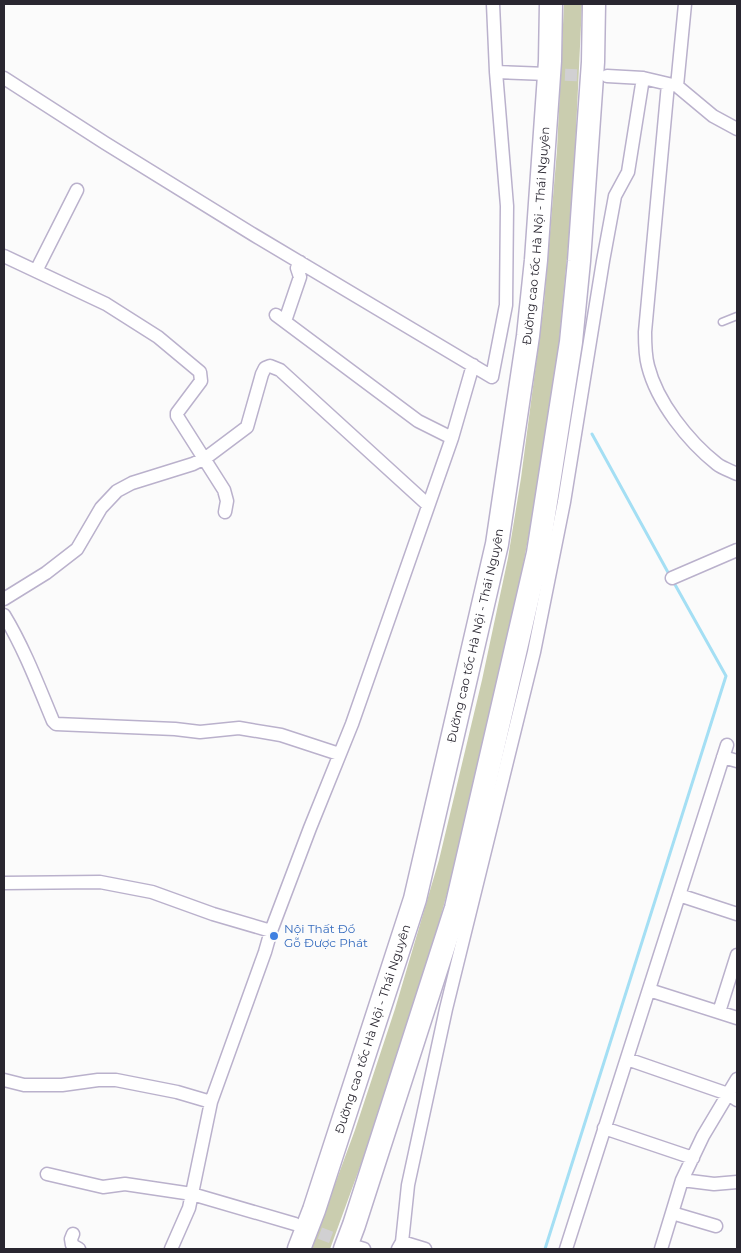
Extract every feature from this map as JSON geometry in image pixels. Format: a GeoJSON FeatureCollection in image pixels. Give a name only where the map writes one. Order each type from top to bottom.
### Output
{"type":"FeatureCollection","features":[{"type":"Feature","properties":{"kind":"highway","name":"Đường cao tốc Hà Nội - Thái Nguyên"},"geometry":{"type":"LineString","coordinates":[[299,1249],[314,1210],[414,899],[497,544],[528,336],[536,260],[550,61],[551,4]]}},
{"type":"Feature","properties":{"kind":"highway"},"geometry":{"type":"LineString","coordinates":[[354,1248],[354,1225],[456,908],[538,553],[571,342],[579,261],[593,62],[594,4]]}},
{"type":"Feature","properties":{"kind":"street"},"geometry":{"type":"LineString","coordinates":[[4,78],[105,143],[492,377],[506,305],[507,206],[496,72],[493,4]]}},
{"type":"Feature","properties":{"kind":"street"},"geometry":{"type":"LineString","coordinates":[[686,4],[673,85],[645,348],[648,366],[654,382],[682,430],[718,465],[737,474]]}},
{"type":"Feature","properties":{"kind":"street"},"geometry":{"type":"LineString","coordinates":[[496,72],[547,74]]}},
{"type":"Feature","properties":{"kind":"street"},"geometry":{"type":"LineString","coordinates":[[607,76],[643,78],[673,85],[713,116],[737,130]]}},
{"type":"Feature","properties":{"kind":"street"},"geometry":{"type":"LineString","coordinates":[[425,1249],[400,1246],[408,1184],[446,1009],[536,643],[564,502],[615,196],[628,172],[643,78]]}},
{"type":"Feature","properties":{"kind":"street"},"geometry":{"type":"LineString","coordinates":[[36,270],[77,190]]}},
{"type":"Feature","properties":{"kind":"street"},"geometry":{"type":"LineString","coordinates":[[4,256],[106,304],[158,337],[200,372],[201,381],[177,413],[226,494],[225,512]]}},
{"type":"Feature","properties":{"kind":"street"},"geometry":{"type":"LineString","coordinates":[[300,262],[297,268],[300,276],[281,318],[418,421],[452,438]]}},
{"type":"Feature","properties":{"kind":"street"},"geometry":{"type":"LineString","coordinates":[[4,599],[46,573],[77,549],[101,508],[117,492],[132,483],[176,470],[205,458],[247,427],[265,368],[270,366],[275,366],[428,505]]}},
{"type":"Feature","properties":{"kind":"street"},"geometry":{"type":"LineString","coordinates":[[172,1249],[192,1194],[211,1102],[266,952],[271,931],[355,715],[452,438],[473,366]]}},
{"type":"Feature","properties":{"kind":"street"},"geometry":{"type":"LineString","coordinates":[[672,578],[737,550]]}},
{"type":"Feature","properties":{"kind":"street"},"geometry":{"type":"LineString","coordinates":[[4,615],[13,630],[56,724],[175,729],[200,732],[239,728],[281,735],[339,754]]}},
{"type":"Feature","properties":{"kind":"street"},"geometry":{"type":"LineString","coordinates":[[566,1249],[725,751],[737,762]]}},
{"type":"Feature","properties":{"kind":"street"},"geometry":{"type":"LineString","coordinates":[[4,883],[100,882],[152,892],[213,914],[271,931]]}},
{"type":"Feature","properties":{"kind":"street"},"geometry":{"type":"LineString","coordinates":[[679,896],[737,914]]}},
{"type":"Feature","properties":{"kind":"street"},"geometry":{"type":"LineString","coordinates":[[719,1012],[737,955]]}},
{"type":"Feature","properties":{"kind":"street"},"geometry":{"type":"LineString","coordinates":[[649,990],[737,1018]]}},
{"type":"Feature","properties":{"kind":"street"},"geometry":{"type":"LineString","coordinates":[[627,1059],[733,1097]]}},
{"type":"Feature","properties":{"kind":"street"},"geometry":{"type":"LineString","coordinates":[[661,1249],[682,1180],[703,1136],[733,1097],[737,1079]]}},
{"type":"Feature","properties":{"kind":"street"},"geometry":{"type":"LineString","coordinates":[[4,1080],[24,1085],[62,1085],[98,1080],[116,1080],[188,1094],[211,1102]]}},
{"type":"Feature","properties":{"kind":"street"},"geometry":{"type":"LineString","coordinates":[[604,1128],[693,1158]]}},
{"type":"Feature","properties":{"kind":"street"},"geometry":{"type":"LineString","coordinates":[[47,1174],[103,1187],[125,1184],[192,1194],[295,1224]]}},
{"type":"Feature","properties":{"kind":"street"},"geometry":{"type":"LineString","coordinates":[[682,1180],[714,1184],[737,1182]]}},
{"type":"Feature","properties":{"kind":"street"},"geometry":{"type":"LineString","coordinates":[[672,1213],[716,1226]]}},
{"type":"Feature","properties":{"kind":"street"},"geometry":{"type":"LineString","coordinates":[[73,1234],[72,1245],[79,1249]]}},
{"type":"Feature","properties":{"kind":"lane"},"geometry":{"type":"LineString","coordinates":[[722,322],[737,316]]}},
{"type":"Feature","properties":{"kind":"green space"},"geometry":{"type":"Polygon","coordinates":[[[564,4],[582,4],[573,194],[557,364],[538,486],[502,677],[471,807],[425,973],[376,1123],[330,1249],[311,1249],[355,1130],[395,1009],[439,860],[482,680],[508,558],[521,478],[544,303],[557,150],[564,4]]]}},
{"type":"Feature","properties":{"kind":"waterway"},"geometry":{"type":"LineString","coordinates":[[592,434],[670,576]]}},
{"type":"Feature","properties":{"kind":"waterway"},"geometry":{"type":"LineString","coordinates":[[545,1249],[726,676],[673,581]]}},
{"type":"Feature","properties":{"kind":"tunnel"},"geometry":{"type":"LineString","coordinates":[[547,74],[597,76]]}},
{"type":"Feature","properties":{"kind":"tunnel"},"geometry":{"type":"LineString","coordinates":[[303,1227],[352,1245]]}},
{"type":"Feature","properties":{"kind":"place","name":"Nội Thất Đồ Gỗ Được Phát"},"geometry":{"type":"Point","coordinates":[274,936]}}]}
